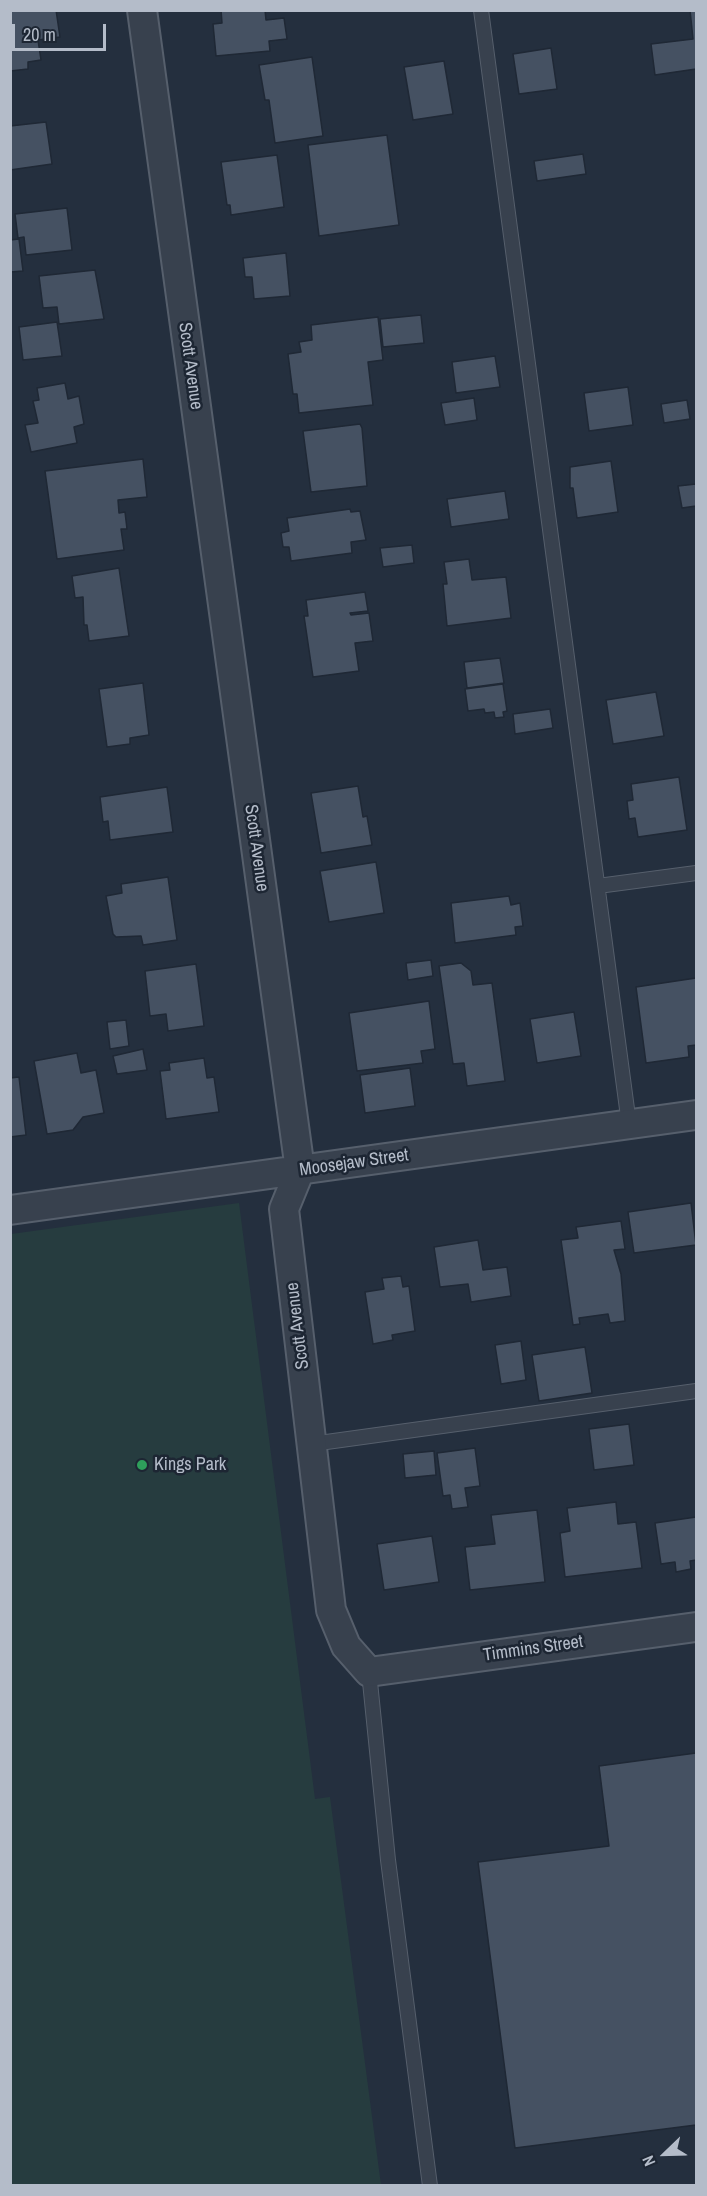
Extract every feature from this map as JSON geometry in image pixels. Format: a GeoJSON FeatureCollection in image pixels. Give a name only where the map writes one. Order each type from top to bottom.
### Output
{"type":"FeatureCollection","features":[{"type":"Feature","properties":{"kind":"street","name":"Scott Avenue"},"geometry":{"type":"LineString","coordinates":[[142,10],[300,1170],[284,1209],[332,1610],[346,1646],[369,1672]]}},
{"type":"Feature","properties":{"kind":"street","name":"Moosejaw Street"},"geometry":{"type":"LineString","coordinates":[[10,1210],[696,1115]]}},
{"type":"Feature","properties":{"kind":"street","name":"Timmins Street"},"geometry":{"type":"LineString","coordinates":[[369,1672],[696,1627]]}},
{"type":"Feature","properties":{"kind":"lane"},"geometry":{"type":"LineString","coordinates":[[481,10],[629,1124]]}},
{"type":"Feature","properties":{"kind":"lane"},"geometry":{"type":"LineString","coordinates":[[598,886],[696,873]]}},
{"type":"Feature","properties":{"kind":"lane"},"geometry":{"type":"LineString","coordinates":[[312,1444],[696,1391]]}},
{"type":"Feature","properties":{"kind":"lane"},"geometry":{"type":"LineString","coordinates":[[369,1672],[388,1860],[430,2186]]}},
{"type":"Feature","properties":{"kind":"green space","name":"Kings Park"},"geometry":{"type":"Polygon","coordinates":[[[239,1203],[315,1799],[330,1797],[381,2185],[11,2185],[11,1234],[239,1203]]]}},
{"type":"Feature","properties":{"kind":"building"},"geometry":{"type":"Polygon","coordinates":[[[10,10],[56,10],[60,37],[38,40],[41,60],[28,62],[28,69],[10,71],[10,10]]]}},
{"type":"Feature","properties":{"kind":"building"},"geometry":{"type":"Polygon","coordinates":[[[221,10],[265,10],[266,20],[284,18],[287,39],[269,41],[270,51],[216,56],[213,24],[222,23],[221,10]]]}},
{"type":"Feature","properties":{"kind":"building"},"geometry":{"type":"Polygon","coordinates":[[[690,10],[696,10],[696,69],[655,75],[651,44],[693,39],[690,10]]]}},
{"type":"Feature","properties":{"kind":"building"},"geometry":{"type":"Polygon","coordinates":[[[551,48],[557,89],[519,94],[513,54],[551,48]]]}},
{"type":"Feature","properties":{"kind":"building"},"geometry":{"type":"Polygon","coordinates":[[[312,57],[323,136],[275,143],[269,100],[265,100],[259,65],[312,57]]]}},
{"type":"Feature","properties":{"kind":"building"},"geometry":{"type":"Polygon","coordinates":[[[444,61],[453,114],[413,120],[404,67],[444,61]]]}},
{"type":"Feature","properties":{"kind":"building"},"geometry":{"type":"Polygon","coordinates":[[[46,122],[52,164],[10,170],[10,126],[46,122]]]}},
{"type":"Feature","properties":{"kind":"building"},"geometry":{"type":"Polygon","coordinates":[[[387,135],[399,225],[319,236],[308,145],[387,135]]]}},
{"type":"Feature","properties":{"kind":"building"},"geometry":{"type":"Polygon","coordinates":[[[583,154],[586,174],[537,181],[534,161],[583,154]]]}},
{"type":"Feature","properties":{"kind":"building"},"geometry":{"type":"Polygon","coordinates":[[[277,155],[284,207],[231,215],[230,205],[227,205],[221,162],[277,155]]]}},
{"type":"Feature","properties":{"kind":"building"},"geometry":{"type":"Polygon","coordinates":[[[67,208],[72,250],[26,255],[24,237],[18,238],[15,214],[67,208]]]}},
{"type":"Feature","properties":{"kind":"building"},"geometry":{"type":"Polygon","coordinates":[[[19,239],[23,271],[10,272],[10,240],[19,239]]]}},
{"type":"Feature","properties":{"kind":"building"},"geometry":{"type":"Polygon","coordinates":[[[286,253],[290,296],[254,299],[252,277],[245,277],[243,258],[286,253]]]}},
{"type":"Feature","properties":{"kind":"building"},"geometry":{"type":"Polygon","coordinates":[[[95,270],[104,319],[59,324],[57,307],[43,308],[39,276],[95,270]]]}},
{"type":"Feature","properties":{"kind":"building"},"geometry":{"type":"Polygon","coordinates":[[[421,315],[424,343],[383,347],[380,319],[421,315]]]}},
{"type":"Feature","properties":{"kind":"building"},"geometry":{"type":"Polygon","coordinates":[[[378,317],[383,360],[368,362],[373,405],[299,413],[297,394],[293,394],[288,354],[301,352],[299,342],[312,340],[311,325],[378,317]]]}},
{"type":"Feature","properties":{"kind":"building"},"geometry":{"type":"Polygon","coordinates":[[[57,322],[62,356],[23,360],[19,327],[57,322]]]}},
{"type":"Feature","properties":{"kind":"building"},"geometry":{"type":"Polygon","coordinates":[[[495,356],[500,387],[456,393],[452,362],[495,356]]]}},
{"type":"Feature","properties":{"kind":"building"},"geometry":{"type":"Polygon","coordinates":[[[65,383],[68,399],[79,396],[84,424],[74,427],[77,443],[31,452],[25,425],[38,423],[33,401],[39,400],[37,388],[65,383]]]}},
{"type":"Feature","properties":{"kind":"building"},"geometry":{"type":"Polygon","coordinates":[[[628,387],[633,425],[589,431],[584,393],[628,387]]]}},
{"type":"Feature","properties":{"kind":"building"},"geometry":{"type":"Polygon","coordinates":[[[474,398],[477,420],[445,425],[441,403],[474,398]]]}},
{"type":"Feature","properties":{"kind":"building"},"geometry":{"type":"Polygon","coordinates":[[[687,400],[690,419],[664,423],[661,404],[687,400]]]}},
{"type":"Feature","properties":{"kind":"building"},"geometry":{"type":"Polygon","coordinates":[[[360,424],[367,486],[311,492],[303,431],[360,424]]]}},
{"type":"Feature","properties":{"kind":"building"},"geometry":{"type":"Polygon","coordinates":[[[143,459],[147,497],[118,500],[119,513],[125,512],[127,529],[121,529],[124,550],[57,559],[45,471],[143,459]]]}},
{"type":"Feature","properties":{"kind":"building"},"geometry":{"type":"Polygon","coordinates":[[[611,461],[618,512],[577,518],[573,488],[570,488],[570,467],[611,461]]]}},
{"type":"Feature","properties":{"kind":"building"},"geometry":{"type":"Polygon","coordinates":[[[696,484],[696,506],[682,508],[678,486],[696,484]]]}},
{"type":"Feature","properties":{"kind":"building"},"geometry":{"type":"Polygon","coordinates":[[[505,491],[509,519],[451,527],[447,499],[505,491]]]}},
{"type":"Feature","properties":{"kind":"building"},"geometry":{"type":"Polygon","coordinates":[[[350,509],[351,512],[360,511],[366,540],[351,542],[352,553],[291,561],[289,547],[283,547],[281,533],[289,531],[287,518],[350,509]]]}},
{"type":"Feature","properties":{"kind":"building"},"geometry":{"type":"Polygon","coordinates":[[[412,545],[414,563],[383,567],[380,548],[412,545]]]}},
{"type":"Feature","properties":{"kind":"building"},"geometry":{"type":"Polygon","coordinates":[[[469,559],[472,580],[506,577],[511,618],[447,626],[443,584],[447,584],[444,562],[469,559]]]}},
{"type":"Feature","properties":{"kind":"building"},"geometry":{"type":"Polygon","coordinates":[[[119,568],[129,636],[89,641],[87,625],[84,625],[83,597],[75,598],[72,576],[119,568]]]}},
{"type":"Feature","properties":{"kind":"building"},"geometry":{"type":"Polygon","coordinates":[[[365,592],[368,611],[350,613],[351,615],[369,613],[373,641],[355,643],[359,671],[313,677],[304,616],[308,616],[306,600],[365,592]]]}},
{"type":"Feature","properties":{"kind":"building"},"geometry":{"type":"Polygon","coordinates":[[[500,658],[504,683],[467,688],[464,662],[500,658]]]}},
{"type":"Feature","properties":{"kind":"building"},"geometry":{"type":"Polygon","coordinates":[[[143,683],[149,735],[130,738],[130,744],[107,747],[99,689],[143,683]]]}},
{"type":"Feature","properties":{"kind":"building"},"geometry":{"type":"Polygon","coordinates":[[[503,684],[507,711],[503,712],[504,717],[495,718],[494,712],[485,713],[484,709],[468,711],[465,689],[503,684]]]}},
{"type":"Feature","properties":{"kind":"building"},"geometry":{"type":"Polygon","coordinates":[[[656,692],[664,736],[613,744],[606,700],[656,692]]]}},
{"type":"Feature","properties":{"kind":"building"},"geometry":{"type":"Polygon","coordinates":[[[550,709],[553,728],[515,734],[513,714],[550,709]]]}},
{"type":"Feature","properties":{"kind":"building"},"geometry":{"type":"Polygon","coordinates":[[[679,777],[687,830],[638,837],[635,818],[629,819],[627,801],[633,800],[631,784],[679,777]]]}},
{"type":"Feature","properties":{"kind":"building"},"geometry":{"type":"Polygon","coordinates":[[[358,786],[363,817],[367,816],[372,845],[321,853],[311,793],[358,786]]]}},
{"type":"Feature","properties":{"kind":"building"},"geometry":{"type":"Polygon","coordinates":[[[167,787],[173,832],[110,840],[108,821],[103,822],[100,797],[167,787]]]}},
{"type":"Feature","properties":{"kind":"building"},"geometry":{"type":"Polygon","coordinates":[[[376,862],[384,913],[329,922],[320,871],[376,862]]]}},
{"type":"Feature","properties":{"kind":"building"},"geometry":{"type":"Polygon","coordinates":[[[168,877],[177,940],[143,945],[141,936],[116,937],[113,934],[106,896],[122,893],[121,884],[168,877]]]}},
{"type":"Feature","properties":{"kind":"building"},"geometry":{"type":"Polygon","coordinates":[[[509,896],[511,905],[520,903],[523,926],[515,927],[516,935],[455,943],[451,903],[509,896]]]}},
{"type":"Feature","properties":{"kind":"building"},"geometry":{"type":"Polygon","coordinates":[[[431,960],[433,976],[408,980],[406,963],[431,960]]]}},
{"type":"Feature","properties":{"kind":"building"},"geometry":{"type":"Polygon","coordinates":[[[461,963],[471,971],[473,985],[492,983],[505,1081],[467,1086],[464,1063],[453,1064],[439,966],[461,963]]]}},
{"type":"Feature","properties":{"kind":"building"},"geometry":{"type":"Polygon","coordinates":[[[196,964],[204,1026],[168,1031],[166,1014],[150,1016],[145,971],[196,964]]]}},
{"type":"Feature","properties":{"kind":"building"},"geometry":{"type":"Polygon","coordinates":[[[696,978],[696,1045],[688,1046],[689,1057],[646,1063],[636,987],[696,978]]]}},
{"type":"Feature","properties":{"kind":"building"},"geometry":{"type":"Polygon","coordinates":[[[429,1001],[435,1049],[421,1051],[423,1063],[357,1071],[349,1013],[429,1001]]]}},
{"type":"Feature","properties":{"kind":"building"},"geometry":{"type":"Polygon","coordinates":[[[574,1012],[581,1056],[537,1063],[530,1019],[574,1012]]]}},
{"type":"Feature","properties":{"kind":"building"},"geometry":{"type":"Polygon","coordinates":[[[126,1020],[129,1046],[110,1049],[107,1022],[126,1020]]]}},
{"type":"Feature","properties":{"kind":"building"},"geometry":{"type":"Polygon","coordinates":[[[143,1049],[147,1070],[117,1074],[113,1056],[143,1049]]]}},
{"type":"Feature","properties":{"kind":"building"},"geometry":{"type":"Polygon","coordinates":[[[77,1053],[81,1073],[96,1070],[104,1113],[83,1117],[73,1130],[47,1134],[34,1061],[77,1053]]]}},
{"type":"Feature","properties":{"kind":"building"},"geometry":{"type":"Polygon","coordinates":[[[204,1058],[207,1078],[214,1077],[219,1112],[166,1119],[160,1071],[170,1070],[169,1063],[204,1058]]]}},
{"type":"Feature","properties":{"kind":"building"},"geometry":{"type":"Polygon","coordinates":[[[410,1068],[415,1106],[365,1113],[360,1075],[410,1068]]]}},
{"type":"Feature","properties":{"kind":"building"},"geometry":{"type":"Polygon","coordinates":[[[19,1077],[26,1135],[10,1137],[10,1078],[19,1077]]]}},
{"type":"Feature","properties":{"kind":"building"},"geometry":{"type":"Polygon","coordinates":[[[691,1203],[696,1245],[634,1253],[628,1212],[691,1203]]]}},
{"type":"Feature","properties":{"kind":"building"},"geometry":{"type":"Polygon","coordinates":[[[621,1221],[625,1249],[614,1250],[621,1274],[625,1321],[610,1323],[608,1314],[579,1318],[580,1324],[573,1325],[561,1240],[578,1238],[576,1227],[621,1221]]]}},
{"type":"Feature","properties":{"kind":"building"},"geometry":{"type":"Polygon","coordinates":[[[478,1240],[483,1270],[507,1267],[511,1296],[471,1302],[468,1284],[440,1287],[434,1247],[478,1240]]]}},
{"type":"Feature","properties":{"kind":"building"},"geometry":{"type":"Polygon","coordinates":[[[401,1276],[403,1287],[409,1286],[415,1331],[392,1335],[393,1340],[373,1344],[365,1292],[384,1289],[382,1278],[401,1276]]]}},
{"type":"Feature","properties":{"kind":"building"},"geometry":{"type":"Polygon","coordinates":[[[521,1341],[526,1380],[501,1384],[495,1345],[521,1341]]]}},
{"type":"Feature","properties":{"kind":"building"},"geometry":{"type":"Polygon","coordinates":[[[585,1347],[592,1393],[539,1401],[532,1355],[585,1347]]]}},
{"type":"Feature","properties":{"kind":"building"},"geometry":{"type":"Polygon","coordinates":[[[629,1424],[634,1465],[594,1470],[589,1429],[629,1424]]]}},
{"type":"Feature","properties":{"kind":"building"},"geometry":{"type":"Polygon","coordinates":[[[475,1448],[480,1486],[465,1488],[468,1507],[452,1509],[450,1495],[443,1496],[437,1453],[475,1448]]]}},
{"type":"Feature","properties":{"kind":"building"},"geometry":{"type":"Polygon","coordinates":[[[434,1451],[436,1475],[405,1478],[403,1454],[434,1451]]]}},
{"type":"Feature","properties":{"kind":"building"},"geometry":{"type":"Polygon","coordinates":[[[616,1502],[618,1524],[636,1522],[642,1568],[565,1577],[560,1533],[570,1531],[567,1508],[616,1502]]]}},
{"type":"Feature","properties":{"kind":"building"},"geometry":{"type":"Polygon","coordinates":[[[537,1510],[545,1582],[470,1590],[465,1547],[495,1544],[491,1515],[537,1510]]]}},
{"type":"Feature","properties":{"kind":"building"},"geometry":{"type":"Polygon","coordinates":[[[696,1517],[696,1560],[690,1561],[691,1569],[676,1572],[675,1562],[661,1564],[655,1523],[696,1517]]]}},
{"type":"Feature","properties":{"kind":"building"},"geometry":{"type":"Polygon","coordinates":[[[432,1536],[439,1582],[384,1590],[377,1544],[432,1536]]]}},
{"type":"Feature","properties":{"kind":"building"},"geometry":{"type":"Polygon","coordinates":[[[696,1753],[696,2125],[515,2148],[478,1862],[609,1846],[599,1766],[696,1753]]]}},
{"type":"Feature","properties":{"kind":"place","name":"Kings Park"},"geometry":{"type":"Point","coordinates":[142,1465]}}]}
